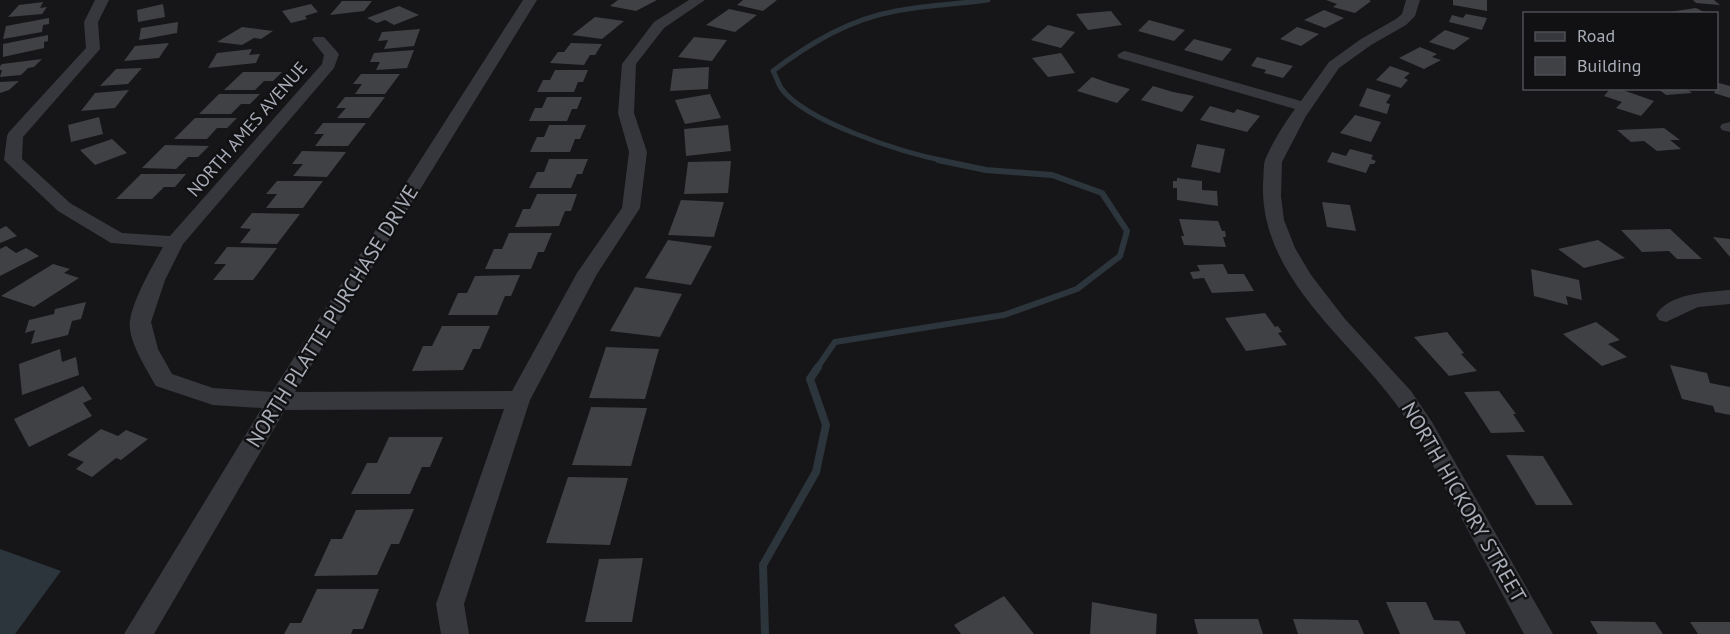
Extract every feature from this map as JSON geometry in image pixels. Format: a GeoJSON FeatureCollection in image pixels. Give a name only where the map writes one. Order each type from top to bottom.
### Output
{"type":"FeatureCollection","features":[{"type":"Feature","properties":{"kind":"street"},"geometry":{"type":"LineString","coordinates":[[102,0],[91,22],[93,49],[15,136],[14,160],[64,207],[118,239],[175,242],[154,280],[140,322],[147,349],[164,380],[213,396],[278,401],[519,400]]}},
{"type":"Feature","properties":{"kind":"street","name":"NORTH PLATTE PURCHASE DRIVE"},"geometry":{"type":"LineString","coordinates":[[138,634],[278,401],[530,0]]}},
{"type":"Feature","properties":{"kind":"street"},"geometry":{"type":"LineString","coordinates":[[455,634],[450,604],[519,400],[587,273],[631,208],[638,152],[626,113],[629,64],[659,25],[698,0]]}},
{"type":"Feature","properties":{"kind":"street","name":"NORTH HICKORY STREET"},"geometry":{"type":"LineString","coordinates":[[1413,0],[1408,16],[1401,22],[1365,42],[1334,65],[1298,116],[1273,162],[1272,196],[1275,220],[1285,248],[1303,279],[1338,324],[1403,397],[1424,428],[1446,463],[1539,634]]}},
{"type":"Feature","properties":{"kind":"street","name":"NORTH AMES AVENUE"},"geometry":{"type":"LineString","coordinates":[[175,242],[329,65],[332,54],[319,40]]}},
{"type":"Feature","properties":{"kind":"street"},"geometry":{"type":"LineString","coordinates":[[1124,55],[1305,107]]}},
{"type":"Feature","properties":{"kind":"street"},"geometry":{"type":"LineString","coordinates":[[1666,315],[1694,300],[1730,297]]}},
{"type":"Feature","properties":{"kind":"shaded area"},"geometry":{"type":"Polygon","coordinates":[[[0,549],[61,571],[15,634],[0,634],[0,549]]]}},
{"type":"Feature","properties":{"kind":"building"},"geometry":{"type":"Polygon","coordinates":[[[618,0],[657,0],[636,11],[610,6],[618,0]]]}},
{"type":"Feature","properties":{"kind":"building"},"geometry":{"type":"Polygon","coordinates":[[[743,0],[777,0],[763,11],[737,5],[743,0]]]}},
{"type":"Feature","properties":{"kind":"building"},"geometry":{"type":"Polygon","coordinates":[[[1326,0],[1371,1],[1355,13],[1333,7],[1337,4],[1326,0]]]}},
{"type":"Feature","properties":{"kind":"building"},"geometry":{"type":"Polygon","coordinates":[[[1453,0],[1487,0],[1487,11],[1453,5],[1453,0]]]}},
{"type":"Feature","properties":{"kind":"building"},"geometry":{"type":"Polygon","coordinates":[[[1693,0],[1714,0],[1720,5],[1696,3],[1693,0]]]}},
{"type":"Feature","properties":{"kind":"building"},"geometry":{"type":"Polygon","coordinates":[[[342,1],[372,1],[364,11],[330,15],[342,1]]]}},
{"type":"Feature","properties":{"kind":"building"},"geometry":{"type":"Polygon","coordinates":[[[43,2],[40,8],[47,7],[42,14],[8,17],[19,5],[43,2]]]}},
{"type":"Feature","properties":{"kind":"building"},"geometry":{"type":"Polygon","coordinates":[[[163,4],[165,17],[138,22],[137,10],[163,4]]]}},
{"type":"Feature","properties":{"kind":"building"},"geometry":{"type":"Polygon","coordinates":[[[311,4],[318,12],[305,16],[307,19],[291,23],[282,11],[311,4]]]}},
{"type":"Feature","properties":{"kind":"building"},"geometry":{"type":"Polygon","coordinates":[[[399,6],[419,15],[394,25],[385,20],[377,23],[367,18],[399,6]]]}},
{"type":"Feature","properties":{"kind":"building"},"geometry":{"type":"Polygon","coordinates":[[[1696,8],[1704,12],[1669,12],[1696,8]]]}},
{"type":"Feature","properties":{"kind":"building"},"geometry":{"type":"Polygon","coordinates":[[[729,9],[757,15],[735,32],[706,25],[729,9]]]}},
{"type":"Feature","properties":{"kind":"building"},"geometry":{"type":"Polygon","coordinates":[[[1324,10],[1344,18],[1325,28],[1304,20],[1324,10]]]}},
{"type":"Feature","properties":{"kind":"building"},"geometry":{"type":"Polygon","coordinates":[[[1111,11],[1122,25],[1088,30],[1076,14],[1111,11]]]}},
{"type":"Feature","properties":{"kind":"building"},"geometry":{"type":"Polygon","coordinates":[[[1466,14],[1487,18],[1482,30],[1449,22],[1452,15],[1463,18],[1466,14]]]}},
{"type":"Feature","properties":{"kind":"building"},"geometry":{"type":"Polygon","coordinates":[[[595,17],[624,21],[602,39],[572,35],[595,17]]]}},
{"type":"Feature","properties":{"kind":"building"},"geometry":{"type":"Polygon","coordinates":[[[49,18],[49,24],[43,25],[42,32],[3,39],[6,26],[49,18]]]}},
{"type":"Feature","properties":{"kind":"building"},"geometry":{"type":"Polygon","coordinates":[[[1149,20],[1185,30],[1174,41],[1138,31],[1149,20]]]}},
{"type":"Feature","properties":{"kind":"building"},"geometry":{"type":"Polygon","coordinates":[[[178,22],[177,33],[139,40],[141,28],[178,22]]]}},
{"type":"Feature","properties":{"kind":"building"},"geometry":{"type":"Polygon","coordinates":[[[1048,25],[1075,32],[1061,48],[1031,40],[1048,25]]]}},
{"type":"Feature","properties":{"kind":"building"},"geometry":{"type":"Polygon","coordinates":[[[242,27],[273,31],[261,39],[254,38],[242,45],[217,42],[242,27]]]}},
{"type":"Feature","properties":{"kind":"building"},"geometry":{"type":"Polygon","coordinates":[[[1297,27],[1319,34],[1301,46],[1280,39],[1297,27]]]}},
{"type":"Feature","properties":{"kind":"building"},"geometry":{"type":"Polygon","coordinates":[[[420,29],[414,46],[384,49],[388,40],[378,41],[382,32],[420,29]]]}},
{"type":"Feature","properties":{"kind":"building"},"geometry":{"type":"Polygon","coordinates":[[[1445,30],[1470,38],[1454,50],[1429,42],[1445,30]]]}},
{"type":"Feature","properties":{"kind":"building"},"geometry":{"type":"Polygon","coordinates":[[[48,35],[44,48],[3,57],[3,44],[48,35]]]}},
{"type":"Feature","properties":{"kind":"building"},"geometry":{"type":"Polygon","coordinates":[[[694,37],[727,40],[712,61],[678,57],[694,37]]]}},
{"type":"Feature","properties":{"kind":"building"},"geometry":{"type":"Polygon","coordinates":[[[1194,39],[1232,49],[1222,61],[1184,50],[1194,39]]]}},
{"type":"Feature","properties":{"kind":"building"},"geometry":{"type":"Polygon","coordinates":[[[169,43],[159,58],[124,61],[135,46],[169,43]]]}},
{"type":"Feature","properties":{"kind":"building"},"geometry":{"type":"Polygon","coordinates":[[[571,43],[602,44],[595,55],[590,55],[584,65],[550,63],[558,52],[564,52],[571,43]]]}},
{"type":"Feature","properties":{"kind":"building"},"geometry":{"type":"Polygon","coordinates":[[[1420,47],[1437,54],[1432,57],[1441,60],[1424,69],[1399,58],[1420,47]]]}},
{"type":"Feature","properties":{"kind":"building"},"geometry":{"type":"Polygon","coordinates":[[[252,49],[249,55],[260,54],[256,63],[208,68],[217,53],[252,49]]]}},
{"type":"Feature","properties":{"kind":"building"},"geometry":{"type":"Polygon","coordinates":[[[414,50],[407,68],[376,70],[380,62],[370,62],[374,53],[414,50]]]}},
{"type":"Feature","properties":{"kind":"building"},"geometry":{"type":"Polygon","coordinates":[[[1061,53],[1075,73],[1048,77],[1032,58],[1061,53]]]}},
{"type":"Feature","properties":{"kind":"building"},"geometry":{"type":"Polygon","coordinates":[[[1257,57],[1293,66],[1283,78],[1264,73],[1266,70],[1251,66],[1257,57]]]}},
{"type":"Feature","properties":{"kind":"building"},"geometry":{"type":"Polygon","coordinates":[[[42,59],[21,75],[0,77],[2,64],[42,59]]]}},
{"type":"Feature","properties":{"kind":"building"},"geometry":{"type":"Polygon","coordinates":[[[1390,66],[1410,73],[1404,78],[1408,80],[1401,88],[1376,80],[1390,66]]]}},
{"type":"Feature","properties":{"kind":"building"},"geometry":{"type":"Polygon","coordinates":[[[709,67],[708,89],[670,91],[673,69],[709,67]]]}},
{"type":"Feature","properties":{"kind":"building"},"geometry":{"type":"Polygon","coordinates":[[[142,68],[128,84],[100,86],[116,69],[142,68]]]}},
{"type":"Feature","properties":{"kind":"building"},"geometry":{"type":"Polygon","coordinates":[[[555,70],[588,70],[583,82],[578,82],[574,92],[537,92],[543,80],[550,80],[555,70]]]}},
{"type":"Feature","properties":{"kind":"building"},"geometry":{"type":"Polygon","coordinates":[[[243,72],[282,72],[273,81],[264,81],[255,90],[224,90],[243,72]]]}},
{"type":"Feature","properties":{"kind":"building"},"geometry":{"type":"Polygon","coordinates":[[[361,74],[400,74],[385,94],[355,94],[362,84],[353,84],[361,74]]]}},
{"type":"Feature","properties":{"kind":"building"},"geometry":{"type":"Polygon","coordinates":[[[1092,77],[1130,89],[1117,103],[1077,91],[1092,77]]]}},
{"type":"Feature","properties":{"kind":"building"},"geometry":{"type":"Polygon","coordinates":[[[19,81],[9,90],[0,93],[0,82],[19,81]]]}},
{"type":"Feature","properties":{"kind":"building"},"geometry":{"type":"Polygon","coordinates":[[[1719,83],[1730,86],[1730,98],[1714,93],[1718,90],[1719,83]]]}},
{"type":"Feature","properties":{"kind":"building"},"geometry":{"type":"Polygon","coordinates":[[[1153,86],[1194,96],[1182,112],[1141,100],[1153,86]]]}},
{"type":"Feature","properties":{"kind":"building"},"geometry":{"type":"Polygon","coordinates":[[[1367,88],[1391,95],[1386,103],[1390,104],[1387,114],[1359,106],[1367,88]]]}},
{"type":"Feature","properties":{"kind":"building"},"geometry":{"type":"Polygon","coordinates":[[[129,90],[115,108],[81,111],[95,93],[129,90]]]}},
{"type":"Feature","properties":{"kind":"building"},"geometry":{"type":"Polygon","coordinates":[[[1609,90],[1623,90],[1654,101],[1641,116],[1616,108],[1622,102],[1604,96],[1609,90]]]}},
{"type":"Feature","properties":{"kind":"building"},"geometry":{"type":"Polygon","coordinates":[[[1660,90],[1688,90],[1692,93],[1666,95],[1660,90]]]}},
{"type":"Feature","properties":{"kind":"building"},"geometry":{"type":"Polygon","coordinates":[[[219,94],[260,94],[250,104],[241,104],[231,114],[199,114],[219,94]]]}},
{"type":"Feature","properties":{"kind":"building"},"geometry":{"type":"Polygon","coordinates":[[[710,94],[721,118],[685,124],[675,100],[710,94]]]}},
{"type":"Feature","properties":{"kind":"building"},"geometry":{"type":"Polygon","coordinates":[[[345,97],[385,97],[369,118],[337,118],[346,108],[336,108],[345,97]]]}},
{"type":"Feature","properties":{"kind":"building"},"geometry":{"type":"Polygon","coordinates":[[[547,97],[582,97],[577,109],[572,109],[567,121],[529,121],[535,108],[542,108],[547,97]]]}},
{"type":"Feature","properties":{"kind":"building"},"geometry":{"type":"Polygon","coordinates":[[[1210,106],[1234,113],[1237,109],[1260,116],[1247,132],[1200,120],[1210,106]]]}},
{"type":"Feature","properties":{"kind":"building"},"geometry":{"type":"Polygon","coordinates":[[[1355,115],[1381,122],[1371,142],[1340,133],[1355,115]]]}},
{"type":"Feature","properties":{"kind":"building"},"geometry":{"type":"Polygon","coordinates":[[[99,117],[103,134],[71,142],[68,125],[99,117]]]}},
{"type":"Feature","properties":{"kind":"building"},"geometry":{"type":"Polygon","coordinates":[[[195,118],[237,118],[227,128],[217,128],[207,139],[174,139],[195,118]]]}},
{"type":"Feature","properties":{"kind":"building"},"geometry":{"type":"Polygon","coordinates":[[[323,123],[366,123],[348,146],[315,146],[324,134],[314,134],[323,123]]]}},
{"type":"Feature","properties":{"kind":"building"},"geometry":{"type":"Polygon","coordinates":[[[549,125],[586,125],[580,139],[575,139],[570,152],[530,152],[537,137],[544,137],[549,125]]]}},
{"type":"Feature","properties":{"kind":"building"},"geometry":{"type":"Polygon","coordinates":[[[728,125],[731,151],[686,156],[684,129],[728,125]]]}},
{"type":"Feature","properties":{"kind":"building"},"geometry":{"type":"Polygon","coordinates":[[[1664,128],[1680,140],[1670,140],[1681,149],[1657,151],[1644,141],[1631,142],[1617,130],[1664,128]]]}},
{"type":"Feature","properties":{"kind":"building"},"geometry":{"type":"Polygon","coordinates":[[[112,139],[127,153],[95,165],[80,150],[112,139]]]}},
{"type":"Feature","properties":{"kind":"building"},"geometry":{"type":"Polygon","coordinates":[[[1197,144],[1225,149],[1220,173],[1191,167],[1197,144]]]}},
{"type":"Feature","properties":{"kind":"building"},"geometry":{"type":"Polygon","coordinates":[[[165,145],[209,146],[198,157],[188,157],[176,169],[142,168],[165,145]]]}},
{"type":"Feature","properties":{"kind":"building"},"geometry":{"type":"Polygon","coordinates":[[[1350,149],[1373,155],[1371,159],[1376,161],[1370,164],[1366,173],[1327,162],[1332,152],[1346,156],[1350,149]]]}},
{"type":"Feature","properties":{"kind":"building"},"geometry":{"type":"Polygon","coordinates":[[[302,151],[346,152],[327,177],[293,176],[303,164],[292,164],[302,151]]]}},
{"type":"Feature","properties":{"kind":"building"},"geometry":{"type":"Polygon","coordinates":[[[549,159],[588,159],[582,174],[577,174],[571,188],[529,188],[537,172],[544,172],[549,159]]]}},
{"type":"Feature","properties":{"kind":"building"},"geometry":{"type":"Polygon","coordinates":[[[731,161],[728,193],[684,194],[688,162],[731,161]]]}},
{"type":"Feature","properties":{"kind":"building"},"geometry":{"type":"Polygon","coordinates":[[[141,174],[186,174],[175,187],[164,187],[152,199],[116,199],[141,174]]]}},
{"type":"Feature","properties":{"kind":"building"},"geometry":{"type":"Polygon","coordinates":[[[1177,178],[1202,181],[1202,190],[1217,191],[1218,206],[1177,200],[1177,188],[1173,188],[1173,181],[1177,181],[1177,178]]]}},
{"type":"Feature","properties":{"kind":"building"},"geometry":{"type":"Polygon","coordinates":[[[277,181],[323,181],[303,208],[266,208],[277,194],[266,194],[277,181]]]}},
{"type":"Feature","properties":{"kind":"building"},"geometry":{"type":"Polygon","coordinates":[[[537,194],[577,194],[571,211],[565,211],[559,226],[515,227],[523,209],[530,209],[537,194]]]}},
{"type":"Feature","properties":{"kind":"building"},"geometry":{"type":"Polygon","coordinates":[[[681,200],[724,202],[714,237],[668,235],[681,200]]]}},
{"type":"Feature","properties":{"kind":"building"},"geometry":{"type":"Polygon","coordinates":[[[1322,202],[1350,205],[1356,231],[1327,227],[1322,202]]]}},
{"type":"Feature","properties":{"kind":"building"},"geometry":{"type":"Polygon","coordinates":[[[252,213],[300,214],[277,244],[240,243],[251,229],[240,228],[252,213]]]}},
{"type":"Feature","properties":{"kind":"building"},"geometry":{"type":"Polygon","coordinates":[[[1179,219],[1218,221],[1222,231],[1225,231],[1226,237],[1223,237],[1226,247],[1184,245],[1179,219]]]}},
{"type":"Feature","properties":{"kind":"building"},"geometry":{"type":"Polygon","coordinates":[[[6,226],[17,236],[0,243],[0,229],[6,226]]]}},
{"type":"Feature","properties":{"kind":"building"},"geometry":{"type":"Polygon","coordinates":[[[1670,229],[1702,259],[1677,259],[1669,251],[1642,252],[1621,230],[1670,229]]]}},
{"type":"Feature","properties":{"kind":"building"},"geometry":{"type":"Polygon","coordinates":[[[509,233],[552,233],[544,252],[538,252],[531,269],[485,269],[494,249],[502,249],[509,233]]]}},
{"type":"Feature","properties":{"kind":"building"},"geometry":{"type":"Polygon","coordinates":[[[1713,237],[1730,239],[1730,257],[1713,237]]]}},
{"type":"Feature","properties":{"kind":"building"},"geometry":{"type":"Polygon","coordinates":[[[668,240],[712,246],[691,285],[645,278],[668,240]]]}},
{"type":"Feature","properties":{"kind":"building"},"geometry":{"type":"Polygon","coordinates":[[[1598,240],[1625,258],[1584,268],[1558,249],[1598,240]]]}},
{"type":"Feature","properties":{"kind":"building"},"geometry":{"type":"Polygon","coordinates":[[[6,246],[16,253],[26,248],[39,256],[0,276],[0,249],[6,246]]]}},
{"type":"Feature","properties":{"kind":"building"},"geometry":{"type":"Polygon","coordinates":[[[227,247],[277,248],[253,280],[213,280],[226,264],[214,264],[227,247]]]}},
{"type":"Feature","properties":{"kind":"building"},"geometry":{"type":"Polygon","coordinates":[[[53,264],[70,269],[64,273],[79,278],[34,307],[1,296],[53,264]]]}},
{"type":"Feature","properties":{"kind":"building"},"geometry":{"type":"Polygon","coordinates":[[[1223,264],[1228,274],[1244,274],[1254,291],[1212,293],[1204,278],[1193,279],[1190,272],[1200,271],[1197,265],[1223,264]]]}},
{"type":"Feature","properties":{"kind":"building"},"geometry":{"type":"Polygon","coordinates":[[[1531,269],[1579,280],[1582,300],[1566,296],[1568,305],[1534,296],[1531,269]]]}},
{"type":"Feature","properties":{"kind":"building"},"geometry":{"type":"Polygon","coordinates":[[[520,275],[511,296],[505,296],[497,315],[448,315],[458,293],[467,293],[475,276],[520,275]]]}},
{"type":"Feature","properties":{"kind":"building"},"geometry":{"type":"Polygon","coordinates":[[[635,287],[682,294],[660,337],[610,331],[635,287]]]}},
{"type":"Feature","properties":{"kind":"building"},"geometry":{"type":"Polygon","coordinates":[[[86,302],[81,319],[72,321],[68,335],[31,344],[35,330],[25,333],[29,320],[54,314],[55,309],[86,302]]]}},
{"type":"Feature","properties":{"kind":"building"},"geometry":{"type":"Polygon","coordinates":[[[1265,313],[1275,327],[1278,326],[1282,332],[1278,333],[1287,345],[1246,351],[1225,318],[1265,313]]]}},
{"type":"Feature","properties":{"kind":"building"},"geometry":{"type":"Polygon","coordinates":[[[1596,322],[1620,340],[1608,344],[1627,357],[1602,366],[1563,334],[1596,322]]]}},
{"type":"Feature","properties":{"kind":"building"},"geometry":{"type":"Polygon","coordinates":[[[442,326],[490,326],[480,349],[473,349],[463,370],[412,371],[423,346],[432,346],[442,326]]]}},
{"type":"Feature","properties":{"kind":"building"},"geometry":{"type":"Polygon","coordinates":[[[1447,332],[1464,353],[1461,354],[1477,371],[1449,376],[1414,337],[1447,332]]]}},
{"type":"Feature","properties":{"kind":"building"},"geometry":{"type":"Polygon","coordinates":[[[606,347],[659,349],[645,399],[589,398],[606,347]]]}},
{"type":"Feature","properties":{"kind":"building"},"geometry":{"type":"Polygon","coordinates":[[[60,349],[62,362],[76,357],[79,375],[22,395],[19,364],[60,349]]]}},
{"type":"Feature","properties":{"kind":"building"},"geometry":{"type":"Polygon","coordinates":[[[1670,365],[1707,373],[1710,383],[1730,387],[1730,415],[1715,412],[1713,406],[1682,399],[1670,365]]]}},
{"type":"Feature","properties":{"kind":"building"},"geometry":{"type":"Polygon","coordinates":[[[83,386],[92,399],[83,403],[92,416],[29,447],[14,419],[83,386]]]}},
{"type":"Feature","properties":{"kind":"building"},"geometry":{"type":"Polygon","coordinates":[[[1499,391],[1516,414],[1513,414],[1525,432],[1491,433],[1464,392],[1499,391]]]}},
{"type":"Feature","properties":{"kind":"building"},"geometry":{"type":"Polygon","coordinates":[[[591,407],[647,408],[631,466],[572,465],[591,407]]]}},
{"type":"Feature","properties":{"kind":"building"},"geometry":{"type":"Polygon","coordinates":[[[101,429],[118,436],[126,430],[148,439],[121,460],[116,458],[92,477],[76,469],[84,462],[67,455],[101,429]]]}},
{"type":"Feature","properties":{"kind":"building"},"geometry":{"type":"Polygon","coordinates":[[[389,437],[443,437],[430,467],[422,467],[410,494],[351,494],[367,463],[377,463],[389,437]]]}},
{"type":"Feature","properties":{"kind":"building"},"geometry":{"type":"Polygon","coordinates":[[[1506,455],[1543,456],[1573,505],[1536,505],[1506,455]]]}},
{"type":"Feature","properties":{"kind":"building"},"geometry":{"type":"Polygon","coordinates":[[[568,477],[628,478],[610,545],[546,543],[568,477]]]}},
{"type":"Feature","properties":{"kind":"building"},"geometry":{"type":"Polygon","coordinates":[[[414,509],[399,544],[391,544],[377,575],[314,576],[331,539],[342,539],[356,510],[414,509]]]}},
{"type":"Feature","properties":{"kind":"building"},"geometry":{"type":"Polygon","coordinates":[[[643,558],[632,622],[585,622],[599,559],[643,558]]]}},
{"type":"Feature","properties":{"kind":"building"},"geometry":{"type":"Polygon","coordinates":[[[317,589],[379,589],[363,629],[353,629],[351,634],[284,634],[290,623],[301,623],[317,589]]]}},
{"type":"Feature","properties":{"kind":"building"},"geometry":{"type":"Polygon","coordinates":[[[1004,596],[1034,634],[961,634],[954,625],[1004,596]]]}},
{"type":"Feature","properties":{"kind":"building"},"geometry":{"type":"Polygon","coordinates":[[[1092,602],[1157,614],[1156,634],[1090,634],[1092,602]]]}},
{"type":"Feature","properties":{"kind":"building"},"geometry":{"type":"Polygon","coordinates":[[[1386,602],[1426,602],[1434,620],[1459,621],[1466,634],[1400,634],[1386,602]]]}},
{"type":"Feature","properties":{"kind":"building"},"geometry":{"type":"Polygon","coordinates":[[[1194,619],[1258,619],[1263,634],[1198,634],[1194,619]]]}},
{"type":"Feature","properties":{"kind":"building"},"geometry":{"type":"Polygon","coordinates":[[[1293,619],[1358,620],[1364,634],[1298,634],[1293,619]]]}},
{"type":"Feature","properties":{"kind":"building"},"geometry":{"type":"Polygon","coordinates":[[[1590,621],[1655,622],[1663,634],[1598,634],[1590,621]]]}},
{"type":"Feature","properties":{"kind":"building"},"geometry":{"type":"Polygon","coordinates":[[[1690,622],[1730,622],[1730,634],[1698,634],[1690,622]]]}},
{"type":"Feature","properties":{"kind":"waterway"},"geometry":{"type":"LineString","coordinates":[[945,161],[881,143],[811,113],[793,101],[781,88],[773,71],[816,42],[863,20],[908,9],[988,0]]}},
{"type":"Feature","properties":{"kind":"waterway"},"geometry":{"type":"LineString","coordinates":[[817,368],[835,342],[1004,315],[1077,289],[1120,256],[1127,231],[1102,193],[1052,175],[986,170],[938,160]]}},
{"type":"Feature","properties":{"kind":"waterway"},"geometry":{"type":"LineString","coordinates":[[765,634],[763,565],[816,472],[826,425],[810,379],[818,367]]}}]}
